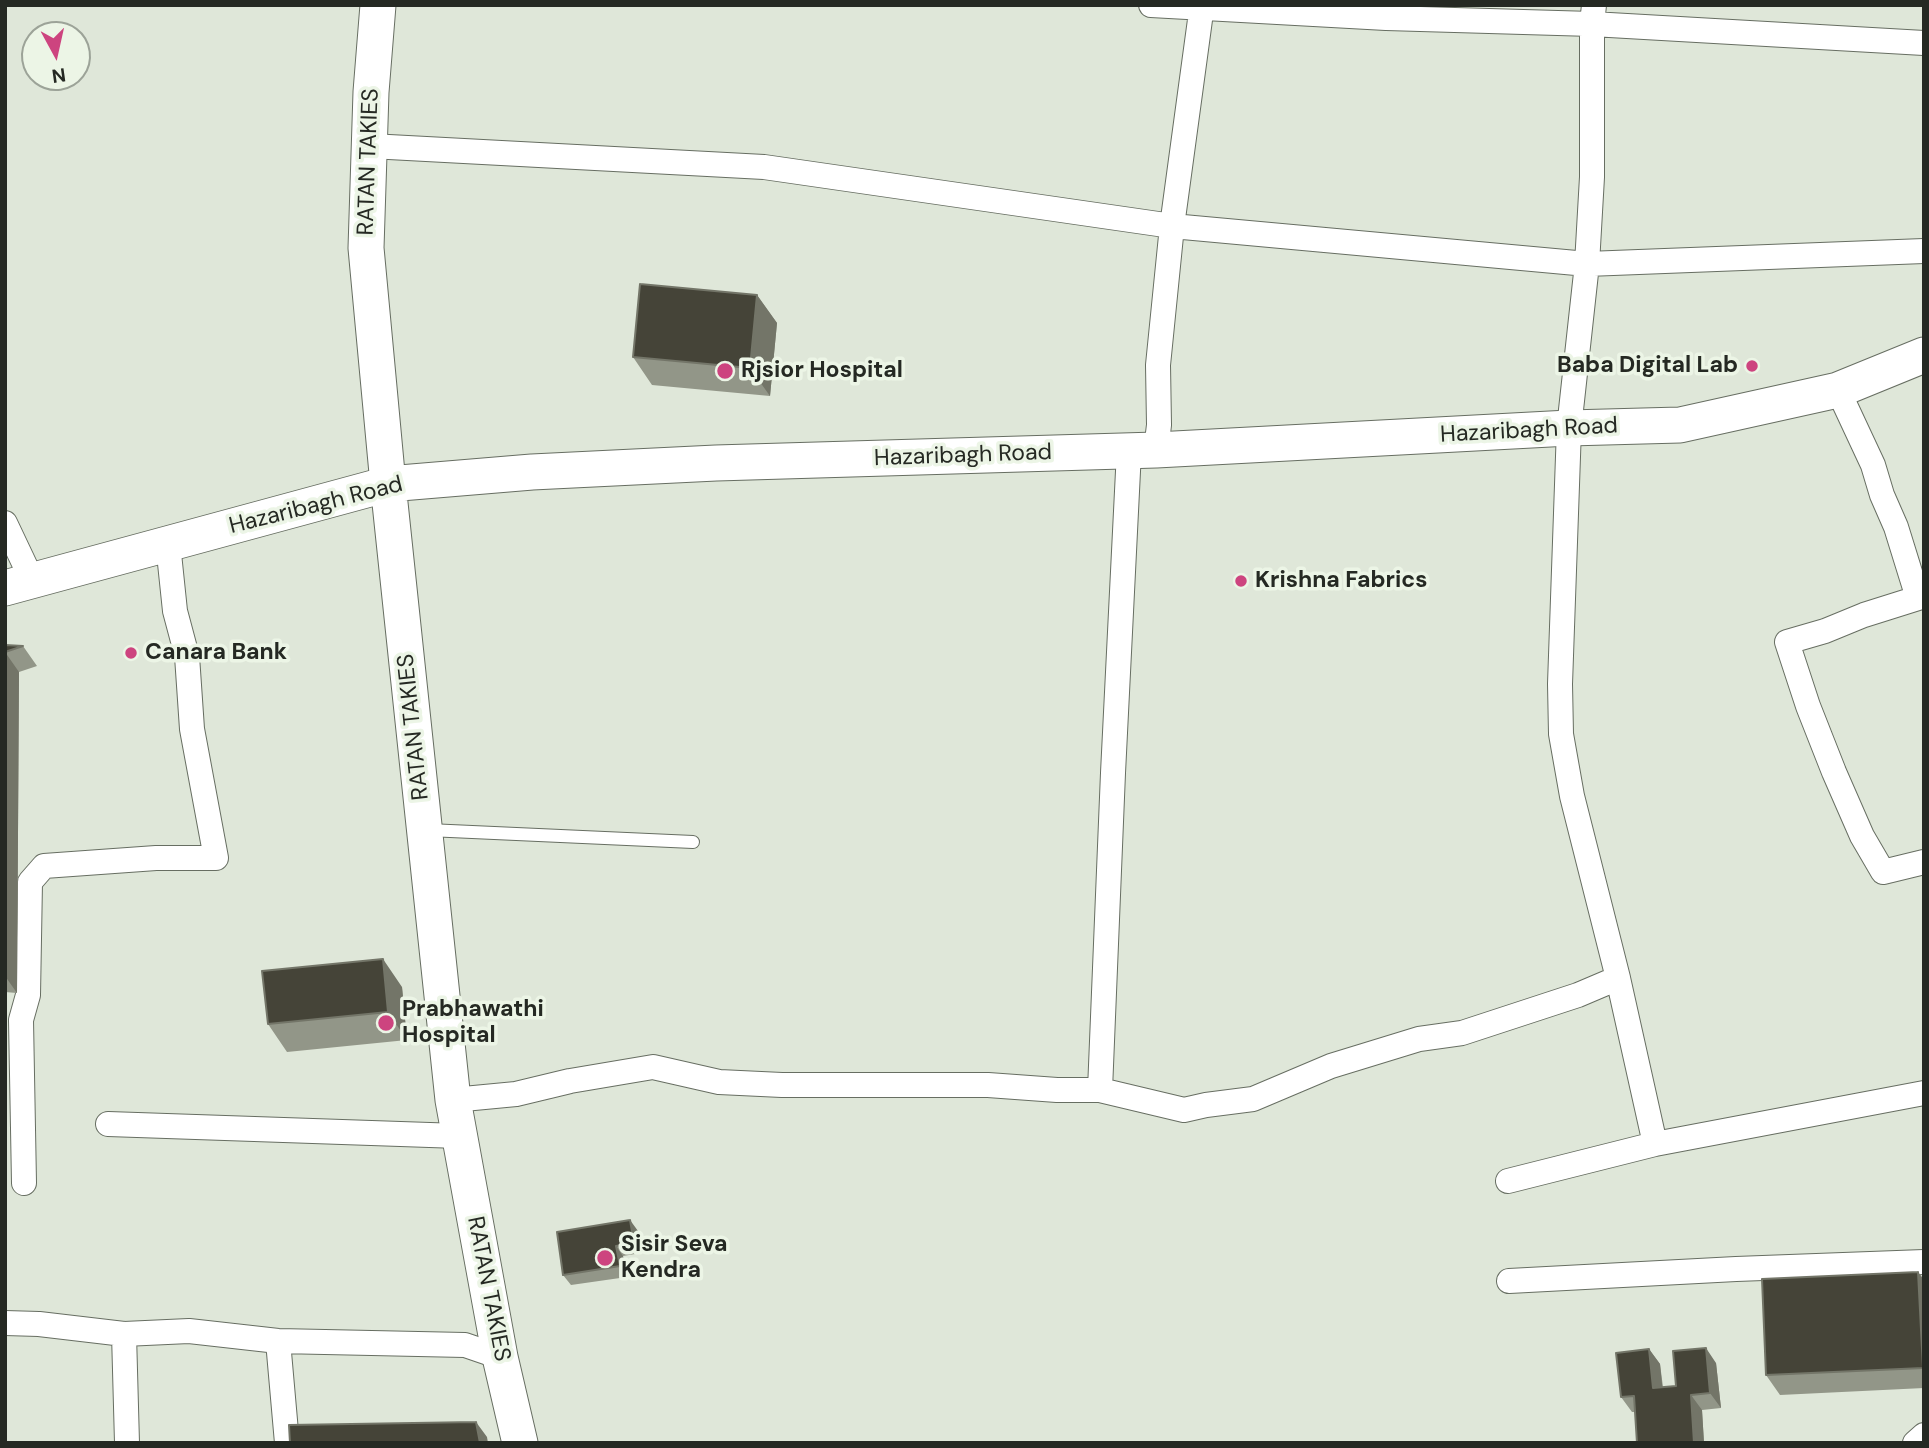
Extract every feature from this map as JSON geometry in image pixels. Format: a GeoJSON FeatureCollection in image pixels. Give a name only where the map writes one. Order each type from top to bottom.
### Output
{"type":"FeatureCollection","features":[{"type":"Feature","properties":{"kind":"main road","name":"RATAN TAKIES"},"geometry":{"type":"LineString","coordinates":[[378,5],[371,92],[366,248],[388,484],[453,1100],[500,1357],[520,1443]]}},
{"type":"Feature","properties":{"kind":"main road","name":"Hazaribagh Road"},"geometry":{"type":"LineString","coordinates":[[19,584],[388,484],[532,472],[703,464],[1143,450],[1569,428],[1680,425],[1838,390],[1924,355]]}},
{"type":"Feature","properties":{"kind":"street"},"geometry":{"type":"LineString","coordinates":[[1151,5],[1386,18],[1593,14],[1924,43]]}},
{"type":"Feature","properties":{"kind":"street"},"geometry":{"type":"LineString","coordinates":[[1100,1090],[1112,773],[1143,450],[1159,425],[1158,365],[1172,226],[1201,7]]}},
{"type":"Feature","properties":{"kind":"street"},"geometry":{"type":"LineString","coordinates":[[1593,14],[1592,177],[1587,264],[1569,428],[1560,684],[1561,734],[1572,796],[1618,978],[1655,1144]]}},
{"type":"Feature","properties":{"kind":"street"},"geometry":{"type":"LineString","coordinates":[[370,146],[764,167],[1172,226],[1587,264],[1924,251]]}},
{"type":"Feature","properties":{"kind":"street"},"geometry":{"type":"LineString","coordinates":[[1838,390],[1873,465],[1918,598],[1787,642],[1834,772],[1862,836],[1883,872],[1924,862]]}},
{"type":"Feature","properties":{"kind":"street"},"geometry":{"type":"LineString","coordinates":[[5,523],[19,584]]}},
{"type":"Feature","properties":{"kind":"street"},"geometry":{"type":"LineString","coordinates":[[24,1183],[20,1020],[28,995],[30,882],[44,866],[216,858],[191,729],[187,656],[175,611],[168,544]]}},
{"type":"Feature","properties":{"kind":"street"},"geometry":{"type":"LineString","coordinates":[[453,1100],[516,1094],[570,1081],[653,1067],[719,1082],[782,1085],[988,1085],[1100,1090],[1184,1110],[1253,1099],[1331,1066],[1419,1039],[1462,1033],[1578,995],[1618,978]]}},
{"type":"Feature","properties":{"kind":"street"},"geometry":{"type":"LineString","coordinates":[[1508,1181],[1655,1144],[1924,1093]]}},
{"type":"Feature","properties":{"kind":"street"},"geometry":{"type":"LineString","coordinates":[[108,1124],[459,1136]]}},
{"type":"Feature","properties":{"kind":"street"},"geometry":{"type":"LineString","coordinates":[[1509,1281],[1924,1262]]}},
{"type":"Feature","properties":{"kind":"street"},"geometry":{"type":"LineString","coordinates":[[5,1323],[39,1324],[124,1334],[189,1331],[278,1341],[465,1345],[500,1357]]}},
{"type":"Feature","properties":{"kind":"street"},"geometry":{"type":"LineString","coordinates":[[124,1334],[127,1443]]}},
{"type":"Feature","properties":{"kind":"street"},"geometry":{"type":"LineString","coordinates":[[278,1341],[287,1443]]}},
{"type":"Feature","properties":{"kind":"street"},"geometry":{"type":"LineString","coordinates":[[1915,1443],[1924,1435]]}},
{"type":"Feature","properties":{"kind":"lane"},"geometry":{"type":"LineString","coordinates":[[424,830],[693,842]]}},
{"type":"Feature","properties":{"kind":"building"},"geometry":{"type":"Polygon","coordinates":[[[640,284],[757,295],[750,368],[633,357],[640,284]]]}},
{"type":"Feature","properties":{"kind":"building"},"geometry":{"type":"Polygon","coordinates":[[[5,645],[23,646],[5,652],[5,645]]]}},
{"type":"Feature","properties":{"kind":"building"},"geometry":{"type":"Polygon","coordinates":[[[383,959],[388,1012],[268,1024],[262,971],[383,959]]]}},
{"type":"Feature","properties":{"kind":"building"},"geometry":{"type":"Polygon","coordinates":[[[630,1220],[634,1243],[616,1246],[620,1266],[563,1275],[557,1232],[630,1220]]]}},
{"type":"Feature","properties":{"kind":"building"},"geometry":{"type":"Polygon","coordinates":[[[1918,1272],[1923,1368],[1766,1375],[1762,1279],[1918,1272]]]}},
{"type":"Feature","properties":{"kind":"building"},"geometry":{"type":"Polygon","coordinates":[[[1706,1348],[1710,1393],[1691,1395],[1694,1443],[1637,1443],[1634,1396],[1621,1397],[1616,1353],[1649,1349],[1653,1388],[1676,1386],[1673,1351],[1706,1348]]]}},
{"type":"Feature","properties":{"kind":"building"},"geometry":{"type":"Polygon","coordinates":[[[476,1422],[480,1443],[290,1443],[289,1425],[476,1422]]]}},
{"type":"Feature","properties":{"kind":"place","name":"Baba Digital Lab"},"geometry":{"type":"Point","coordinates":[1752,366]}},
{"type":"Feature","properties":{"kind":"place","name":"Rjsior Hospital"},"geometry":{"type":"Point","coordinates":[725,371]}},
{"type":"Feature","properties":{"kind":"place","name":"Krishna Fabrics"},"geometry":{"type":"Point","coordinates":[1241,581]}},
{"type":"Feature","properties":{"kind":"place","name":"Canara Bank"},"geometry":{"type":"Point","coordinates":[131,653]}},
{"type":"Feature","properties":{"kind":"place","name":"Prabhawathi Hospital"},"geometry":{"type":"Point","coordinates":[386,1023]}},
{"type":"Feature","properties":{"kind":"place","name":"Sisir Seva Kendra"},"geometry":{"type":"Point","coordinates":[605,1258]}}]}
